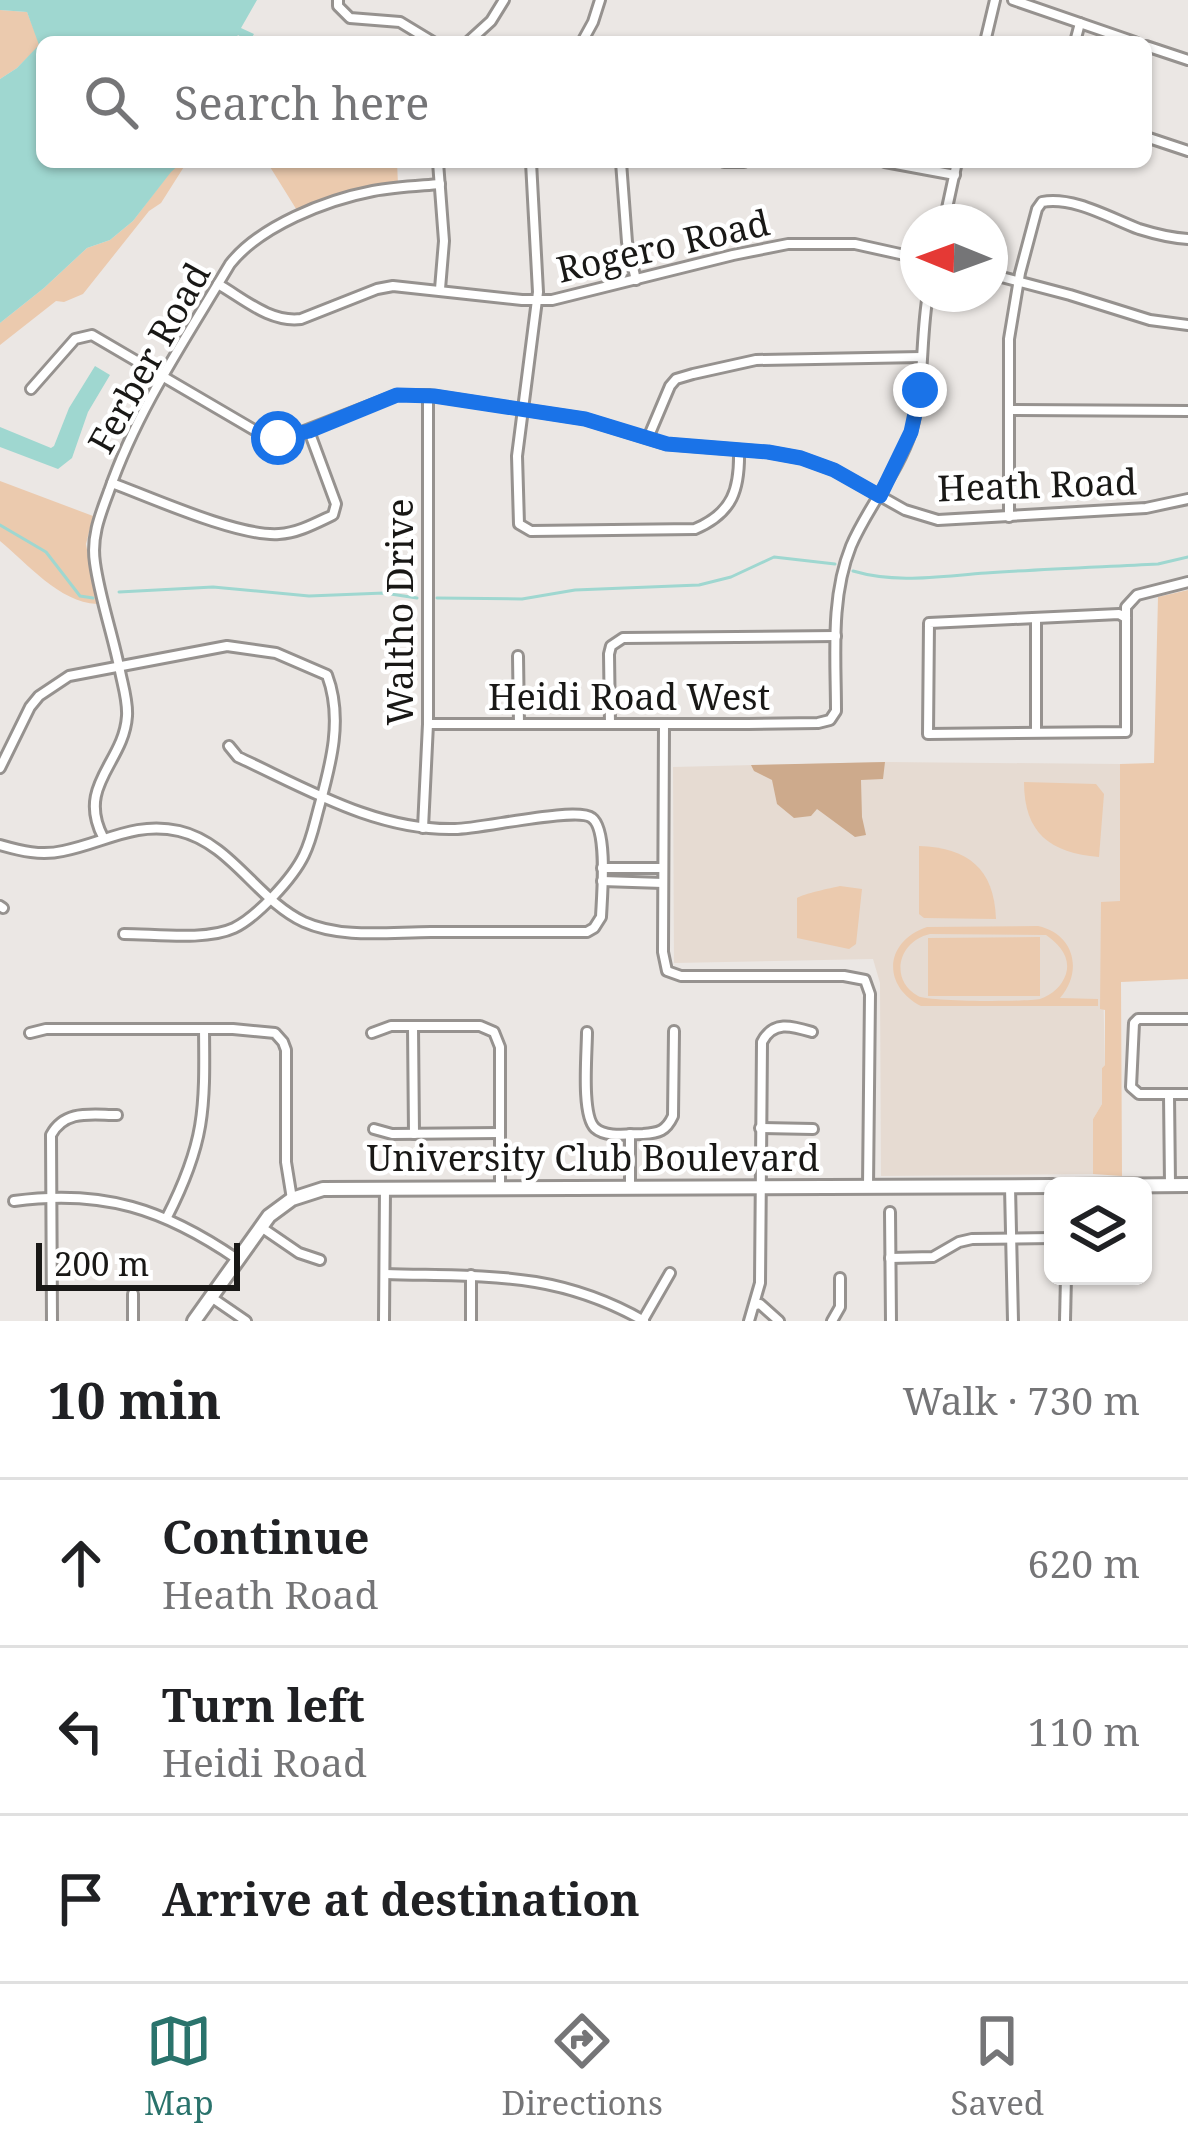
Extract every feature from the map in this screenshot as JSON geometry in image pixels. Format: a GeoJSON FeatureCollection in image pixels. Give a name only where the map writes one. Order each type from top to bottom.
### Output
{"type":"FeatureCollection","features":[{"type":"Feature","properties":{"kind":"street"},"geometry":{"type":"LineString","coordinates":[[475,36],[504,0]]}},
{"type":"Feature","properties":{"kind":"street"},"geometry":{"type":"LineString","coordinates":[[586,36],[600,0]]}},
{"type":"Feature","properties":{"kind":"street"},"geometry":{"type":"LineString","coordinates":[[986,36],[995,0]]}},
{"type":"Feature","properties":{"kind":"street"},"geometry":{"type":"LineString","coordinates":[[1013,0],[1118,36]]}},
{"type":"Feature","properties":{"kind":"street"},"geometry":{"type":"LineString","coordinates":[[338,3],[350,18],[400,22],[424,36]]}},
{"type":"Feature","properties":{"kind":"street"},"geometry":{"type":"LineString","coordinates":[[1076,36],[1080,22]]}},
{"type":"Feature","properties":{"kind":"street"},"geometry":{"type":"LineString","coordinates":[[1152,48],[1188,60]]}},
{"type":"Feature","properties":{"kind":"street"},"geometry":{"type":"LineString","coordinates":[[1152,139],[1188,151]]}},
{"type":"Feature","properties":{"kind":"street"},"geometry":{"type":"LineString","coordinates":[[439,168],[444,241],[440,289]]}},
{"type":"Feature","properties":{"kind":"street"},"geometry":{"type":"LineString","coordinates":[[531,168],[538,283],[516,484],[518,518],[524,529],[695,529],[716,518],[732,500],[740,450]]}},
{"type":"Feature","properties":{"kind":"street"},"geometry":{"type":"LineString","coordinates":[[621,168],[627,242],[636,280]]}},
{"type":"Feature","properties":{"kind":"street"},"geometry":{"type":"LineString","coordinates":[[917,168],[955,175]]}},
{"type":"Feature","properties":{"kind":"street"},"geometry":{"type":"LineString","coordinates":[[948,204],[956,168]]}},
{"type":"Feature","properties":{"kind":"street","name":"Ferber Road"},"geometry":{"type":"LineString","coordinates":[[104,837],[95,812],[98,785],[121,740],[127,710],[94,545],[96,527],[140,414],[245,245],[339,200],[440,184]]}},
{"type":"Feature","properties":{"kind":"street"},"geometry":{"type":"LineString","coordinates":[[1009,518],[1009,339],[1037,209],[1052,200],[1142,230],[1188,239]]}},
{"type":"Feature","properties":{"kind":"street","name":"Rogero Road"},"geometry":{"type":"LineString","coordinates":[[218,284],[285,320],[301,319],[376,289],[404,285],[537,301],[788,244],[855,244],[900,254]]}},
{"type":"Feature","properties":{"kind":"street"},"geometry":{"type":"LineString","coordinates":[[1008,278],[1150,320],[1188,325]]}},
{"type":"Feature","properties":{"kind":"street"},"geometry":{"type":"LineString","coordinates":[[610,724],[611,646],[623,638],[836,635],[845,563],[911,432],[920,390],[926,312]]}},
{"type":"Feature","properties":{"kind":"street","name":"Heath Road"},"geometry":{"type":"LineString","coordinates":[[31,388],[72,343],[87,335],[101,338],[267,436],[309,431],[397,395],[428,395],[585,419],[667,444],[768,452],[816,463],[904,510],[938,520],[1146,508],[1188,499]]}},
{"type":"Feature","properties":{"kind":"street"},"geometry":{"type":"LineString","coordinates":[[648,438],[670,386],[693,374],[756,360],[922,358]]}},
{"type":"Feature","properties":{"kind":"street","name":"Waltho Drive"},"geometry":{"type":"LineString","coordinates":[[423,828],[428,724],[428,395]]}},
{"type":"Feature","properties":{"kind":"street"},"geometry":{"type":"LineString","coordinates":[[1009,410],[1188,411]]}},
{"type":"Feature","properties":{"kind":"street"},"geometry":{"type":"LineString","coordinates":[[112,483],[235,527],[267,534],[302,529],[333,515],[335,499],[309,431]]}},
{"type":"Feature","properties":{"kind":"street"},"geometry":{"type":"LineString","coordinates":[[1126,618],[1120,614],[929,623],[928,734],[1126,732],[1126,618],[1126,607],[1137,595],[1188,582]]}},
{"type":"Feature","properties":{"kind":"street"},"geometry":{"type":"LineString","coordinates":[[1036,618],[1036,732]]}},
{"type":"Feature","properties":{"kind":"street","name":"Heidi Road West"},"geometry":{"type":"LineString","coordinates":[[428,724],[818,723],[830,720],[836,711],[836,635]]}},
{"type":"Feature","properties":{"kind":"street"},"geometry":{"type":"LineString","coordinates":[[0,768],[30,707],[70,676],[209,647],[239,646],[276,652],[327,675],[333,690],[333,752],[304,856],[292,874],[242,923],[217,933],[124,934]]}},
{"type":"Feature","properties":{"kind":"street"},"geometry":{"type":"LineString","coordinates":[[518,656],[519,724]]}},
{"type":"Feature","properties":{"kind":"street"},"geometry":{"type":"LineString","coordinates":[[664,724],[663,952],[667,971],[681,976],[865,980],[870,994],[868,1187]]}},
{"type":"Feature","properties":{"kind":"street"},"geometry":{"type":"LineString","coordinates":[[0,845],[34,854],[62,852],[104,837],[156,829],[181,832],[219,851],[285,912],[330,931],[587,932],[601,916],[601,833],[593,818],[582,813],[485,827],[423,828],[355,812],[238,757],[229,746]]}},
{"type":"Feature","properties":{"kind":"street"},"geometry":{"type":"LineString","coordinates":[[602,868],[663,868]]}},
{"type":"Feature","properties":{"kind":"street"},"geometry":{"type":"LineString","coordinates":[[602,881],[663,883]]}},
{"type":"Feature","properties":{"kind":"street"},"geometry":{"type":"LineString","coordinates":[[1188,1019],[1138,1019],[1132,1028],[1131,1087],[1139,1094],[1188,1094]]}},
{"type":"Feature","properties":{"kind":"street"},"geometry":{"type":"LineString","coordinates":[[372,1033],[392,1026],[480,1025],[494,1032],[500,1047],[500,1188]]}},
{"type":"Feature","properties":{"kind":"street"},"geometry":{"type":"LineString","coordinates":[[749,1321],[760,1283],[760,1048],[769,1030],[781,1026],[812,1032]]}},
{"type":"Feature","properties":{"kind":"street"},"geometry":{"type":"LineString","coordinates":[[413,1027],[414,1134]]}},
{"type":"Feature","properties":{"kind":"street"},"geometry":{"type":"LineString","coordinates":[[30,1033],[46,1029],[266,1030],[280,1038],[286,1050],[286,1162],[292,1198],[260,1227],[194,1321]]}},
{"type":"Feature","properties":{"kind":"street"},"geometry":{"type":"LineString","coordinates":[[167,1217],[191,1169],[201,1131],[204,1029]]}},
{"type":"Feature","properties":{"kind":"street"},"geometry":{"type":"LineString","coordinates":[[587,1032],[587,1114],[602,1132],[630,1134],[658,1133],[674,1116],[674,1031]]}},
{"type":"Feature","properties":{"kind":"street"},"geometry":{"type":"LineString","coordinates":[[1169,1095],[1170,1185]]}},
{"type":"Feature","properties":{"kind":"street"},"geometry":{"type":"LineString","coordinates":[[52,1321],[53,1130],[69,1117],[117,1115]]}},
{"type":"Feature","properties":{"kind":"street"},"geometry":{"type":"LineString","coordinates":[[760,1128],[813,1129]]}},
{"type":"Feature","properties":{"kind":"street"},"geometry":{"type":"LineString","coordinates":[[374,1129],[392,1134],[500,1133]]}},
{"type":"Feature","properties":{"kind":"street"},"geometry":{"type":"LineString","coordinates":[[630,1134],[630,1187]]}},
{"type":"Feature","properties":{"kind":"street"},"geometry":{"type":"LineString","coordinates":[[1152,1185],[1188,1185]]}},
{"type":"Feature","properties":{"kind":"street"},"geometry":{"type":"LineString","coordinates":[[1010,1186],[1013,1321]]}},
{"type":"Feature","properties":{"kind":"street","name":"University Club Boulevard"},"geometry":{"type":"LineString","coordinates":[[292,1198],[323,1189],[385,1188],[1044,1186]]}},
{"type":"Feature","properties":{"kind":"street"},"geometry":{"type":"LineString","coordinates":[[384,1321],[385,1188]]}},
{"type":"Feature","properties":{"kind":"street"},"geometry":{"type":"LineString","coordinates":[[14,1202],[86,1197],[117,1202],[167,1217],[237,1259]]}},
{"type":"Feature","properties":{"kind":"street"},"geometry":{"type":"LineString","coordinates":[[890,1211],[891,1321]]}},
{"type":"Feature","properties":{"kind":"street"},"geometry":{"type":"LineString","coordinates":[[260,1227],[299,1253],[320,1260]]}},
{"type":"Feature","properties":{"kind":"street"},"geometry":{"type":"LineString","coordinates":[[890,1258],[933,1257],[972,1239],[1044,1238]]}},
{"type":"Feature","properties":{"kind":"street"},"geometry":{"type":"LineString","coordinates":[[385,1274],[525,1278],[594,1296],[644,1321],[670,1273]]}},
{"type":"Feature","properties":{"kind":"street"},"geometry":{"type":"LineString","coordinates":[[471,1321],[472,1275]]}},
{"type":"Feature","properties":{"kind":"street"},"geometry":{"type":"LineString","coordinates":[[832,1321],[840,1306],[840,1278]]}},
{"type":"Feature","properties":{"kind":"street"},"geometry":{"type":"LineString","coordinates":[[1065,1321],[1066,1285]]}},
{"type":"Feature","properties":{"kind":"street"},"geometry":{"type":"LineString","coordinates":[[133,1294],[133,1321]]}},
{"type":"Feature","properties":{"kind":"street"},"geometry":{"type":"LineString","coordinates":[[211,1297],[246,1321]]}},
{"type":"Feature","properties":{"kind":"street"},"geometry":{"type":"LineString","coordinates":[[755,1305],[760,1304],[778,1321]]}},
{"type":"Feature","properties":{"kind":"shaded area"},"geometry":{"type":"Polygon","coordinates":[[[0,10],[27,12],[36,49],[0,79],[0,10]]]}},
{"type":"Feature","properties":{"kind":"shaded area"},"geometry":{"type":"Polygon","coordinates":[[[183,168],[161,203],[149,211],[83,294],[56,301],[0,345],[0,323],[87,248],[110,240],[133,221],[171,171],[183,168]]]}},
{"type":"Feature","properties":{"kind":"shaded area"},"geometry":{"type":"Polygon","coordinates":[[[271,168],[397,168],[398,184],[361,189],[298,212],[271,168]]]}},
{"type":"Feature","properties":{"kind":"shaded area"},"geometry":{"type":"Polygon","coordinates":[[[0,481],[93,516],[86,544],[97,604],[57,589],[0,541],[0,481]]]}},
{"type":"Feature","properties":{"kind":"shaded area"},"geometry":{"type":"Polygon","coordinates":[[[1188,590],[1188,979],[1121,982],[1122,1176],[1093,1174],[1093,1119],[1102,1104],[1105,1065],[1105,1010],[1100,1009],[1101,902],[1120,901],[1120,764],[1154,763],[1158,597],[1188,590]]]}},
{"type":"Feature","properties":{"kind":"shaded area"},"geometry":{"type":"Polygon","coordinates":[[[885,762],[883,779],[861,780],[866,835],[855,837],[817,809],[811,816],[794,818],[777,804],[772,780],[751,765],[885,762]]]}},
{"type":"Feature","properties":{"kind":"shaded area"},"geometry":{"type":"Polygon","coordinates":[[[1120,764],[1120,902],[1101,902],[1105,1065],[1102,1104],[1093,1119],[1093,1174],[881,1176],[880,983],[873,959],[674,963],[673,767],[1120,764]]]}},
{"type":"Feature","properties":{"kind":"shaded area"},"geometry":{"type":"Polygon","coordinates":[[[1024,782],[1096,784],[1104,794],[1099,857],[1067,851],[1043,837],[1029,815],[1024,782]]]}},
{"type":"Feature","properties":{"kind":"shaded area"},"geometry":{"type":"Polygon","coordinates":[[[919,846],[951,851],[975,864],[990,886],[996,919],[924,918],[919,914],[919,846]]]}},
{"type":"Feature","properties":{"kind":"shaded area"},"geometry":{"type":"Polygon","coordinates":[[[840,886],[862,889],[856,944],[849,949],[797,938],[797,898],[840,886]]]}},
{"type":"Feature","properties":{"kind":"shaded area"},"geometry":{"type":"Polygon","coordinates":[[[1038,926],[1051,930],[1072,955],[1071,977],[1060,998],[1098,999],[1098,1006],[921,1006],[899,987],[893,964],[903,942],[927,927],[1038,926]],[[930,934],[904,952],[903,981],[926,998],[1040,999],[1059,986],[1067,968],[1063,952],[1046,935],[930,934]]]}},
{"type":"Feature","properties":{"kind":"shaded area"},"geometry":{"type":"Polygon","coordinates":[[[1040,937],[1040,996],[928,996],[928,938],[1040,937]]]}},
{"type":"Feature","properties":{"kind":"water"},"geometry":{"type":"Polygon","coordinates":[[[0,0],[257,0],[241,28],[253,36],[36,37],[27,12],[0,10],[0,0]]]}},
{"type":"Feature","properties":{"kind":"water"},"geometry":{"type":"Polygon","coordinates":[[[36,48],[36,168],[175,168],[133,221],[110,240],[87,248],[0,323],[0,79],[36,48]]]}},
{"type":"Feature","properties":{"kind":"water"},"geometry":{"type":"Polygon","coordinates":[[[95,366],[110,375],[88,412],[72,458],[58,469],[0,447],[0,427],[54,446],[69,408],[95,366]]]}},
{"type":"Feature","properties":{"kind":"waterway"},"geometry":{"type":"LineString","coordinates":[[0,525],[46,552],[80,596],[93,598]]}},
{"type":"Feature","properties":{"kind":"waterway"},"geometry":{"type":"LineString","coordinates":[[437,598],[522,599],[575,590],[699,585],[731,577],[774,557],[835,564]]}},
{"type":"Feature","properties":{"kind":"waterway"},"geometry":{"type":"LineString","coordinates":[[853,571],[919,578],[1158,564],[1188,557]]}},
{"type":"Feature","properties":{"kind":"waterway"},"geometry":{"type":"LineString","coordinates":[[119,592],[213,587],[309,596],[384,593],[417,598]]}},
{"type":"Feature","properties":{"kind":"route"},"geometry":{"type":"LineString","coordinates":[[278,438],[309,431],[397,395],[434,396],[585,419],[667,444],[801,458],[880,496],[907,445],[920,390]]}}]}
